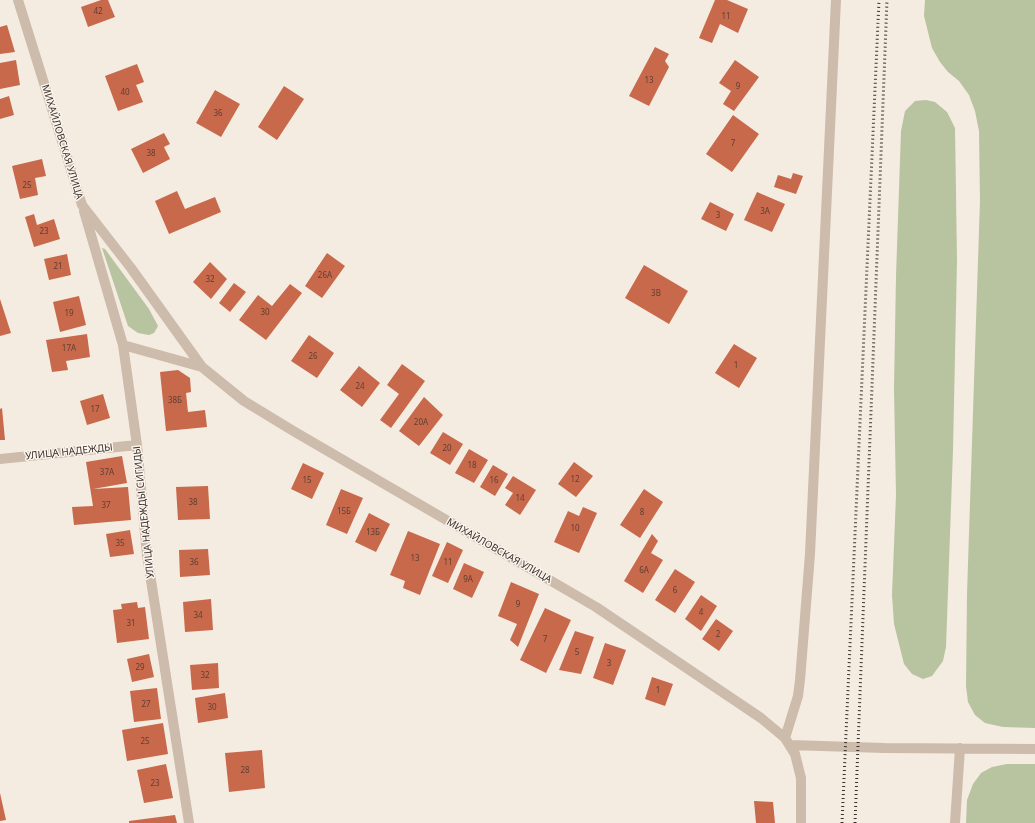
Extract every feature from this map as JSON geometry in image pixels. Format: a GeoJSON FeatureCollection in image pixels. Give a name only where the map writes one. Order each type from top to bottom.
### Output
{"type":"FeatureCollection","features":[{"type":"Feature","properties":{"kind":"street","name":"МИХАЙЛОВСКАЯ УЛИЦА"},"geometry":{"type":"LineString","coordinates":[[18,0],[82,205],[131,268],[202,367],[244,401],[596,607],[761,718],[788,741]]}},
{"type":"Feature","properties":{"kind":"street"},"geometry":{"type":"LineString","coordinates":[[801,823],[801,778],[799,766],[788,741],[799,685],[810,554],[836,0]]}},
{"type":"Feature","properties":{"kind":"street","name":"УЛИЦА НАДЕЖДЫ СИГИДЫ"},"geometry":{"type":"LineString","coordinates":[[82,205],[123,345],[137,444],[147,555],[189,823]]}},
{"type":"Feature","properties":{"kind":"street","name":"МИХАЙЛОВСКАЯ УЛИЦА"},"geometry":{"type":"LineString","coordinates":[[123,345],[202,367]]}},
{"type":"Feature","properties":{"kind":"street","name":"УЛИЦА НАДЕЖДЫ"},"geometry":{"type":"LineString","coordinates":[[0,459],[137,444]]}},
{"type":"Feature","properties":{"kind":"street"},"geometry":{"type":"LineString","coordinates":[[788,741],[960,748],[1035,749]]}},
{"type":"Feature","properties":{"kind":"street"},"geometry":{"type":"LineString","coordinates":[[955,823],[960,748]]}},
{"type":"Feature","properties":{"kind":"green space"},"geometry":{"type":"Polygon","coordinates":[[[925,0],[1035,0],[1035,728],[1003,727],[985,723],[975,715],[968,702],[966,686],[967,594],[980,200],[979,131],[975,111],[969,95],[959,81],[948,72],[940,62],[932,48],[924,16],[925,0]]]}},
{"type":"Feature","properties":{"kind":"green space"},"geometry":{"type":"Polygon","coordinates":[[[926,100],[935,102],[947,112],[955,128],[957,260],[953,450],[946,647],[943,661],[932,676],[923,679],[912,674],[904,664],[894,624],[892,595],[896,495],[894,389],[896,276],[901,131],[905,111],[915,101],[926,100]]]}},
{"type":"Feature","properties":{"kind":"green space"},"geometry":{"type":"Polygon","coordinates":[[[102,248],[105,249],[149,309],[158,326],[154,333],[149,335],[138,333],[128,326],[102,248]]]}},
{"type":"Feature","properties":{"kind":"green space"},"geometry":{"type":"Polygon","coordinates":[[[1007,764],[1035,764],[1035,823],[966,823],[967,800],[973,784],[981,773],[992,767],[1007,764]]]}},
{"type":"Feature","properties":{"kind":"building"},"geometry":{"type":"Polygon","coordinates":[[[101,0],[108,0],[115,17],[88,27],[81,7],[101,0]]]}},
{"type":"Feature","properties":{"kind":"building"},"geometry":{"type":"Polygon","coordinates":[[[715,0],[727,0],[748,9],[738,33],[720,24],[712,43],[699,38],[715,0]]]}},
{"type":"Feature","properties":{"kind":"building"},"geometry":{"type":"Polygon","coordinates":[[[7,25],[15,52],[0,54],[0,27],[7,25]]]}},
{"type":"Feature","properties":{"kind":"building"},"geometry":{"type":"Polygon","coordinates":[[[655,47],[669,54],[665,61],[669,67],[649,106],[629,96],[655,47]]]}},
{"type":"Feature","properties":{"kind":"building"},"geometry":{"type":"Polygon","coordinates":[[[16,60],[20,85],[0,89],[0,63],[16,60]]]}},
{"type":"Feature","properties":{"kind":"building"},"geometry":{"type":"Polygon","coordinates":[[[735,60],[759,77],[734,111],[723,104],[731,91],[719,83],[735,60]]]}},
{"type":"Feature","properties":{"kind":"building"},"geometry":{"type":"Polygon","coordinates":[[[137,64],[144,82],[136,85],[143,102],[118,111],[105,76],[137,64]]]}},
{"type":"Feature","properties":{"kind":"building"},"geometry":{"type":"Polygon","coordinates":[[[284,86],[304,99],[277,140],[258,127],[284,86]]]}},
{"type":"Feature","properties":{"kind":"building"},"geometry":{"type":"Polygon","coordinates":[[[215,90],[240,104],[221,137],[196,123],[215,90]]]}},
{"type":"Feature","properties":{"kind":"building"},"geometry":{"type":"Polygon","coordinates":[[[9,96],[14,115],[0,119],[0,99],[9,96]]]}},
{"type":"Feature","properties":{"kind":"building"},"geometry":{"type":"Polygon","coordinates":[[[733,115],[759,134],[732,172],[706,154],[733,115]]]}},
{"type":"Feature","properties":{"kind":"building"},"geometry":{"type":"Polygon","coordinates":[[[164,133],[170,144],[164,147],[170,159],[143,173],[131,149],[164,133]]]}},
{"type":"Feature","properties":{"kind":"building"},"geometry":{"type":"Polygon","coordinates":[[[42,159],[46,176],[35,178],[38,195],[20,199],[12,166],[42,159]]]}},
{"type":"Feature","properties":{"kind":"building"},"geometry":{"type":"Polygon","coordinates":[[[793,173],[803,176],[796,194],[774,187],[778,175],[791,179],[793,173]]]}},
{"type":"Feature","properties":{"kind":"building"},"geometry":{"type":"Polygon","coordinates":[[[177,191],[185,209],[215,197],[221,212],[169,234],[155,201],[177,191]]]}},
{"type":"Feature","properties":{"kind":"building"},"geometry":{"type":"Polygon","coordinates":[[[757,192],[785,204],[772,232],[744,220],[757,192]]]}},
{"type":"Feature","properties":{"kind":"building"},"geometry":{"type":"Polygon","coordinates":[[[710,202],[734,214],[726,231],[701,219],[710,202]]]}},
{"type":"Feature","properties":{"kind":"building"},"geometry":{"type":"Polygon","coordinates":[[[34,214],[37,225],[54,219],[60,239],[34,247],[25,217],[34,214]]]}},
{"type":"Feature","properties":{"kind":"building"},"geometry":{"type":"Polygon","coordinates":[[[327,253],[345,266],[322,298],[305,286],[327,253]]]}},
{"type":"Feature","properties":{"kind":"building"},"geometry":{"type":"Polygon","coordinates":[[[67,254],[71,275],[49,280],[44,259],[67,254]]]}},
{"type":"Feature","properties":{"kind":"building"},"geometry":{"type":"Polygon","coordinates":[[[210,262],[227,279],[211,299],[193,282],[210,262]]]}},
{"type":"Feature","properties":{"kind":"building"},"geometry":{"type":"Polygon","coordinates":[[[644,265],[688,291],[669,324],[625,298],[644,265]]]}},
{"type":"Feature","properties":{"kind":"building"},"geometry":{"type":"Polygon","coordinates":[[[234,283],[246,292],[230,312],[219,303],[234,283]]]}},
{"type":"Feature","properties":{"kind":"building"},"geometry":{"type":"Polygon","coordinates":[[[290,284],[302,293],[266,340],[239,320],[258,295],[272,306],[290,284]]]}},
{"type":"Feature","properties":{"kind":"building"},"geometry":{"type":"Polygon","coordinates":[[[79,296],[86,325],[60,332],[53,302],[79,296]]]}},
{"type":"Feature","properties":{"kind":"building"},"geometry":{"type":"Polygon","coordinates":[[[0,299],[11,333],[0,336],[0,299]]]}},
{"type":"Feature","properties":{"kind":"building"},"geometry":{"type":"Polygon","coordinates":[[[87,334],[90,357],[66,361],[68,370],[52,372],[46,340],[87,334]]]}},
{"type":"Feature","properties":{"kind":"building"},"geometry":{"type":"Polygon","coordinates":[[[309,335],[334,353],[317,378],[291,361],[309,335]]]}},
{"type":"Feature","properties":{"kind":"building"},"geometry":{"type":"Polygon","coordinates":[[[734,344],[757,358],[739,388],[715,373],[734,344]]]}},
{"type":"Feature","properties":{"kind":"building"},"geometry":{"type":"Polygon","coordinates":[[[402,364],[425,381],[391,428],[380,420],[399,394],[387,385],[402,364]]]}},
{"type":"Feature","properties":{"kind":"building"},"geometry":{"type":"Polygon","coordinates":[[[359,366],[380,383],[362,407],[340,390],[359,366]]]}},
{"type":"Feature","properties":{"kind":"building"},"geometry":{"type":"Polygon","coordinates":[[[178,370],[190,378],[191,392],[186,393],[188,412],[205,410],[207,427],[166,431],[160,372],[178,370]]]}},
{"type":"Feature","properties":{"kind":"building"},"geometry":{"type":"Polygon","coordinates":[[[103,394],[110,418],[87,425],[80,401],[103,394]]]}},
{"type":"Feature","properties":{"kind":"building"},"geometry":{"type":"Polygon","coordinates":[[[424,397],[443,415],[419,446],[399,431],[424,397]]]}},
{"type":"Feature","properties":{"kind":"building"},"geometry":{"type":"Polygon","coordinates":[[[2,408],[5,440],[0,440],[0,409],[2,408]]]}},
{"type":"Feature","properties":{"kind":"building"},"geometry":{"type":"Polygon","coordinates":[[[443,432],[463,444],[450,465],[430,453],[443,432]]]}},
{"type":"Feature","properties":{"kind":"building"},"geometry":{"type":"Polygon","coordinates":[[[469,449],[488,460],[474,483],[455,473],[469,449]]]}},
{"type":"Feature","properties":{"kind":"building"},"geometry":{"type":"Polygon","coordinates":[[[122,456],[127,483],[93,489],[128,487],[131,520],[74,525],[72,507],[93,506],[86,462],[122,456]]]}},
{"type":"Feature","properties":{"kind":"building"},"geometry":{"type":"Polygon","coordinates":[[[574,462],[593,476],[576,497],[558,484],[574,462]]]}},
{"type":"Feature","properties":{"kind":"building"},"geometry":{"type":"Polygon","coordinates":[[[303,463],[324,473],[312,499],[291,489],[303,463]]]}},
{"type":"Feature","properties":{"kind":"building"},"geometry":{"type":"Polygon","coordinates":[[[493,465],[508,474],[495,496],[480,487],[493,465]]]}},
{"type":"Feature","properties":{"kind":"building"},"geometry":{"type":"Polygon","coordinates":[[[513,476],[536,490],[520,515],[505,505],[513,493],[505,488],[513,476]]]}},
{"type":"Feature","properties":{"kind":"building"},"geometry":{"type":"Polygon","coordinates":[[[208,486],[210,519],[178,520],[176,487],[208,486]]]}},
{"type":"Feature","properties":{"kind":"building"},"geometry":{"type":"Polygon","coordinates":[[[341,489],[363,498],[347,534],[326,525],[341,489]]]}},
{"type":"Feature","properties":{"kind":"building"},"geometry":{"type":"Polygon","coordinates":[[[644,489],[663,502],[640,538],[620,525],[644,489]]]}},
{"type":"Feature","properties":{"kind":"building"},"geometry":{"type":"Polygon","coordinates":[[[583,507],[597,513],[579,553],[554,542],[568,511],[579,516],[583,507]]]}},
{"type":"Feature","properties":{"kind":"building"},"geometry":{"type":"Polygon","coordinates":[[[369,513],[390,524],[376,552],[355,542],[369,513]]]}},
{"type":"Feature","properties":{"kind":"building"},"geometry":{"type":"Polygon","coordinates":[[[130,530],[134,554],[110,557],[106,534],[130,530]]]}},
{"type":"Feature","properties":{"kind":"building"},"geometry":{"type":"Polygon","coordinates":[[[408,531],[440,544],[420,595],[403,588],[405,581],[390,575],[408,531]]]}},
{"type":"Feature","properties":{"kind":"building"},"geometry":{"type":"Polygon","coordinates":[[[652,534],[658,541],[651,553],[663,560],[643,593],[624,581],[652,534]]]}},
{"type":"Feature","properties":{"kind":"building"},"geometry":{"type":"Polygon","coordinates":[[[447,542],[463,550],[448,583],[432,576],[447,542]]]}},
{"type":"Feature","properties":{"kind":"building"},"geometry":{"type":"Polygon","coordinates":[[[208,549],[210,575],[180,577],[179,550],[208,549]]]}},
{"type":"Feature","properties":{"kind":"building"},"geometry":{"type":"Polygon","coordinates":[[[464,563],[484,572],[472,598],[453,589],[464,563]]]}},
{"type":"Feature","properties":{"kind":"building"},"geometry":{"type":"Polygon","coordinates":[[[675,569],[695,582],[675,613],[655,600],[675,569]]]}},
{"type":"Feature","properties":{"kind":"building"},"geometry":{"type":"Polygon","coordinates":[[[511,582],[539,594],[518,647],[510,640],[517,624],[498,616],[511,582]]]}},
{"type":"Feature","properties":{"kind":"building"},"geometry":{"type":"Polygon","coordinates":[[[701,595],[717,606],[701,631],[685,619],[701,595]]]}},
{"type":"Feature","properties":{"kind":"building"},"geometry":{"type":"Polygon","coordinates":[[[211,599],[213,630],[185,632],[183,602],[211,599]]]}},
{"type":"Feature","properties":{"kind":"building"},"geometry":{"type":"Polygon","coordinates":[[[137,602],[138,608],[145,607],[149,639],[117,643],[113,610],[122,609],[121,604],[137,602]]]}},
{"type":"Feature","properties":{"kind":"building"},"geometry":{"type":"Polygon","coordinates":[[[545,608],[571,620],[546,673],[520,660],[545,608]]]}},
{"type":"Feature","properties":{"kind":"building"},"geometry":{"type":"Polygon","coordinates":[[[716,619],[733,631],[719,651],[702,639],[716,619]]]}},
{"type":"Feature","properties":{"kind":"building"},"geometry":{"type":"Polygon","coordinates":[[[575,631],[594,637],[581,674],[559,670],[575,631]]]}},
{"type":"Feature","properties":{"kind":"building"},"geometry":{"type":"Polygon","coordinates":[[[605,643],[626,650],[613,685],[593,678],[605,643]]]}},
{"type":"Feature","properties":{"kind":"building"},"geometry":{"type":"Polygon","coordinates":[[[149,654],[154,677],[132,682],[127,659],[149,654]]]}},
{"type":"Feature","properties":{"kind":"building"},"geometry":{"type":"Polygon","coordinates":[[[218,663],[219,688],[192,690],[190,665],[218,663]]]}},
{"type":"Feature","properties":{"kind":"building"},"geometry":{"type":"Polygon","coordinates":[[[652,677],[673,684],[665,706],[645,699],[652,677]]]}},
{"type":"Feature","properties":{"kind":"building"},"geometry":{"type":"Polygon","coordinates":[[[157,688],[161,719],[134,722],[130,691],[157,688]]]}},
{"type":"Feature","properties":{"kind":"building"},"geometry":{"type":"Polygon","coordinates":[[[225,693],[228,718],[198,723],[195,698],[225,693]]]}},
{"type":"Feature","properties":{"kind":"building"},"geometry":{"type":"Polygon","coordinates":[[[163,723],[168,754],[127,761],[122,730],[163,723]]]}},
{"type":"Feature","properties":{"kind":"building"},"geometry":{"type":"Polygon","coordinates":[[[262,750],[265,788],[229,792],[225,753],[262,750]]]}},
{"type":"Feature","properties":{"kind":"building"},"geometry":{"type":"Polygon","coordinates":[[[166,764],[173,798],[144,803],[137,770],[166,764]]]}},
{"type":"Feature","properties":{"kind":"building"},"geometry":{"type":"Polygon","coordinates":[[[0,793],[6,820],[0,821],[0,793]]]}},
{"type":"Feature","properties":{"kind":"building"},"geometry":{"type":"Polygon","coordinates":[[[754,801],[773,802],[775,823],[756,823],[754,801]]]}},
{"type":"Feature","properties":{"kind":"building"},"geometry":{"type":"Polygon","coordinates":[[[175,815],[177,823],[129,823],[129,821],[175,815]]]}},
{"type":"Feature","properties":{"kind":"railway"},"geometry":{"type":"LineString","coordinates":[[842,823],[879,0]]}},
{"type":"Feature","properties":{"kind":"railway"},"geometry":{"type":"LineString","coordinates":[[855,823],[887,0]]}}]}
